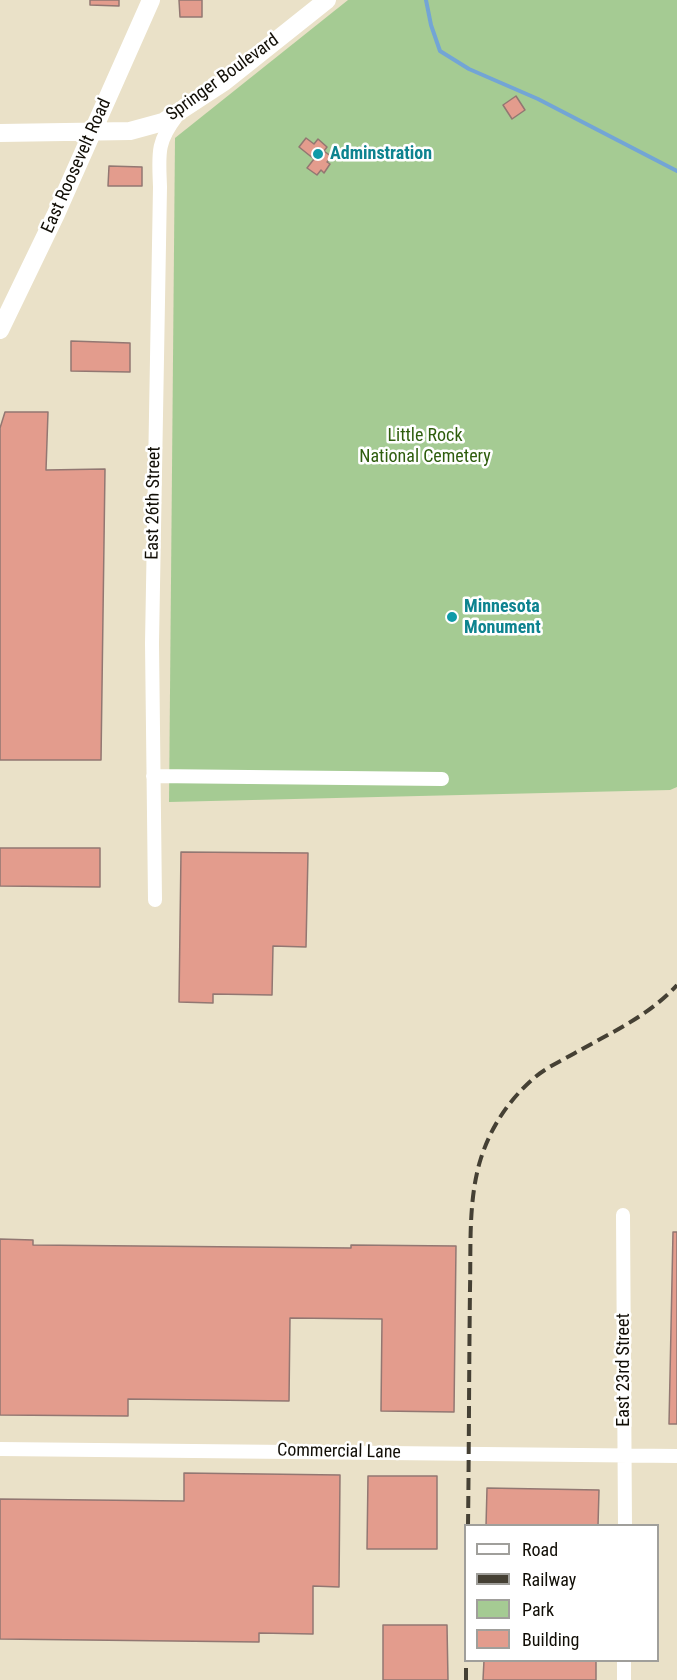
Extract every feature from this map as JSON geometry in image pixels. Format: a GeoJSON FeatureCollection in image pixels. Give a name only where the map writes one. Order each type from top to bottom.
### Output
{"type":"FeatureCollection","features":[{"type":"Feature","properties":{"kind":"main road","name":"East Roosevelt Road"},"geometry":{"type":"LineString","coordinates":[[0,330],[56,214],[151,0]]}},
{"type":"Feature","properties":{"kind":"main road","name":"Springer Boulevard"},"geometry":{"type":"LineString","coordinates":[[0,133],[130,132],[147,128],[179,112],[224,82],[327,0]]}},
{"type":"Feature","properties":{"kind":"street","name":"East 26th Street"},"geometry":{"type":"LineString","coordinates":[[155,900],[152,643],[158,149],[179,112]]}},
{"type":"Feature","properties":{"kind":"street"},"geometry":{"type":"LineString","coordinates":[[153,776],[442,779]]}},
{"type":"Feature","properties":{"kind":"street","name":"East 23rd Street"},"geometry":{"type":"LineString","coordinates":[[623,1215],[624,1524]]}},
{"type":"Feature","properties":{"kind":"street","name":"Commercial Lane"},"geometry":{"type":"LineString","coordinates":[[0,1449],[677,1456]]}},
{"type":"Feature","properties":{"kind":"street"},"geometry":{"type":"LineString","coordinates":[[624,1662],[624,1680]]}},
{"type":"Feature","properties":{"kind":"green space","name":"Little Rock National Cemetery"},"geometry":{"type":"Polygon","coordinates":[[[348,0],[677,0],[677,787],[670,790],[169,802],[175,138],[348,0]]]}},
{"type":"Feature","properties":{"kind":"building"},"geometry":{"type":"Polygon","coordinates":[[[90,0],[119,0],[119,6],[90,5],[90,0]]]}},
{"type":"Feature","properties":{"kind":"building"},"geometry":{"type":"Polygon","coordinates":[[[179,0],[202,0],[202,17],[180,17],[179,0]]]}},
{"type":"Feature","properties":{"kind":"building"},"geometry":{"type":"Polygon","coordinates":[[[516,96],[525,110],[512,119],[503,105],[516,96]]]}},
{"type":"Feature","properties":{"kind":"building","name":"Adminstration"},"geometry":{"type":"Polygon","coordinates":[[[306,138],[314,144],[318,139],[327,147],[324,151],[332,157],[327,162],[330,164],[324,173],[321,170],[317,175],[307,168],[314,159],[299,147],[306,138]]]}},
{"type":"Feature","properties":{"kind":"building"},"geometry":{"type":"Polygon","coordinates":[[[109,166],[142,167],[142,186],[108,186],[109,166]]]}},
{"type":"Feature","properties":{"kind":"building"},"geometry":{"type":"Polygon","coordinates":[[[71,341],[130,343],[130,372],[71,371],[71,341]]]}},
{"type":"Feature","properties":{"kind":"building"},"geometry":{"type":"Polygon","coordinates":[[[5,412],[48,412],[46,470],[105,469],[101,760],[0,760],[0,428],[5,412]]]}},
{"type":"Feature","properties":{"kind":"building"},"geometry":{"type":"Polygon","coordinates":[[[0,848],[100,848],[100,887],[0,886],[0,848]]]}},
{"type":"Feature","properties":{"kind":"building"},"geometry":{"type":"Polygon","coordinates":[[[181,852],[308,853],[306,947],[273,946],[272,995],[213,994],[213,1003],[179,1002],[181,852]]]}},
{"type":"Feature","properties":{"kind":"building"},"geometry":{"type":"Polygon","coordinates":[[[673,1232],[677,1232],[677,1424],[669,1424],[673,1232]]]}},
{"type":"Feature","properties":{"kind":"building"},"geometry":{"type":"Polygon","coordinates":[[[0,1239],[33,1240],[33,1245],[351,1248],[351,1245],[456,1246],[454,1412],[381,1411],[382,1319],[290,1318],[289,1401],[128,1399],[128,1416],[0,1415],[0,1239]]]}},
{"type":"Feature","properties":{"kind":"building"},"geometry":{"type":"Polygon","coordinates":[[[184,1473],[340,1475],[339,1587],[313,1586],[313,1634],[259,1633],[259,1642],[0,1639],[0,1499],[184,1501],[184,1473]]]}},
{"type":"Feature","properties":{"kind":"building"},"geometry":{"type":"Polygon","coordinates":[[[368,1476],[437,1476],[437,1549],[367,1549],[368,1476]]]}},
{"type":"Feature","properties":{"kind":"building"},"geometry":{"type":"Polygon","coordinates":[[[487,1488],[599,1490],[598,1524],[486,1524],[487,1488]]]}},
{"type":"Feature","properties":{"kind":"building"},"geometry":{"type":"Polygon","coordinates":[[[383,1625],[447,1625],[448,1680],[383,1680],[383,1625]]]}},
{"type":"Feature","properties":{"kind":"building"},"geometry":{"type":"Polygon","coordinates":[[[484,1662],[596,1662],[596,1680],[483,1680],[484,1662]]]}},
{"type":"Feature","properties":{"kind":"waterway"},"geometry":{"type":"LineString","coordinates":[[426,0],[440,51],[469,69],[538,99],[677,171]]}},
{"type":"Feature","properties":{"kind":"railway"},"geometry":{"type":"LineString","coordinates":[[468,1524],[471,1223],[474,1190],[485,1147],[508,1105],[538,1075],[642,1015],[677,985]]}},
{"type":"Feature","properties":{"kind":"railway"},"geometry":{"type":"LineString","coordinates":[[466,1662],[466,1680]]}},
{"type":"Feature","properties":{"kind":"place","name":"Adminstration"},"geometry":{"type":"Point","coordinates":[318,154]}},
{"type":"Feature","properties":{"kind":"place","name":"Minnesota Monument"},"geometry":{"type":"Point","coordinates":[452,617]}}]}
